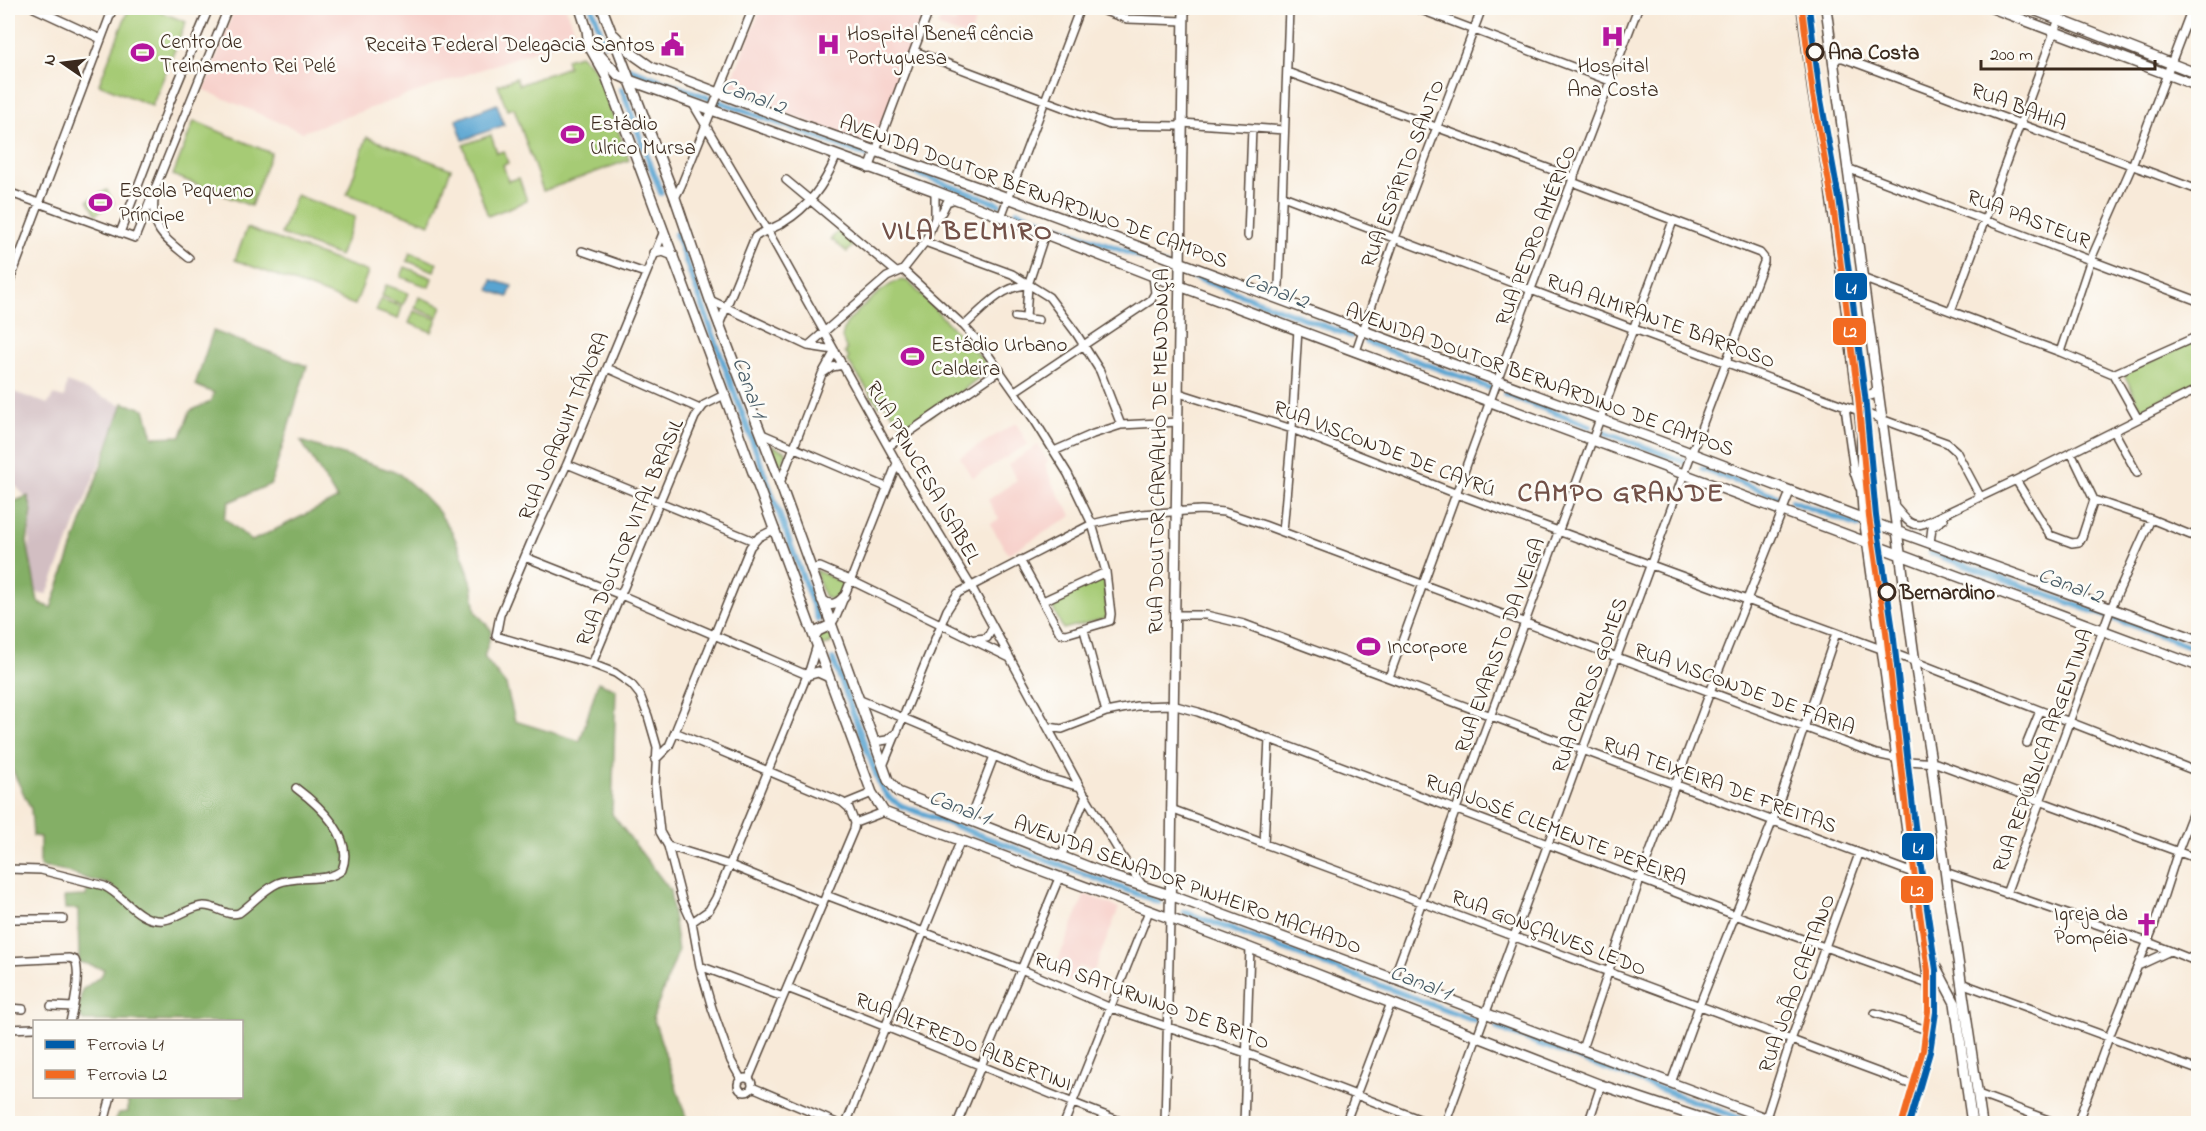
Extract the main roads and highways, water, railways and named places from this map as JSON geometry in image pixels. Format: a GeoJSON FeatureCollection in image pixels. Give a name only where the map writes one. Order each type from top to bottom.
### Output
{"type":"FeatureCollection","features":[{"type":"Feature","properties":{"kind":"main road"},"geometry":{"type":"LineString","coordinates":[[580,8],[595,47],[618,75],[629,81]]}},
{"type":"Feature","properties":{"kind":"main road","name":"AVENIDA SENADOR PINHEIRO MACHADO"},"geometry":{"type":"LineString","coordinates":[[602,8],[675,198],[719,325],[762,434],[882,766],[893,787],[905,796],[1114,878],[1170,895],[1485,1015],[1582,1049],[1765,1121],[1781,1124]]}},
{"type":"Feature","properties":{"kind":"main road","name":"RUA DOUTOR CARVALHO DE MENDONÇA"},"geometry":{"type":"LineString","coordinates":[[1170,919],[1184,8]]}},
{"type":"Feature","properties":{"kind":"main road"},"geometry":{"type":"LineString","coordinates":[[1802,8],[1811,85],[1830,181],[1860,412],[1862,499],[1922,941],[1955,1003],[1972,1124]]}},
{"type":"Feature","properties":{"kind":"main road"},"geometry":{"type":"LineString","coordinates":[[1826,8],[1832,66],[1915,663],[1982,1124]]}},
{"type":"Feature","properties":{"kind":"main road"},"geometry":{"type":"LineString","coordinates":[[1992,8],[2057,25],[2199,74]]}},
{"type":"Feature","properties":{"kind":"main road"},"geometry":{"type":"LineString","coordinates":[[2029,8],[2057,25],[2166,74],[2199,86]]}},
{"type":"Feature","properties":{"kind":"main road"},"geometry":{"type":"LineString","coordinates":[[587,30],[589,46],[606,76],[726,394],[829,677]]}},
{"type":"Feature","properties":{"kind":"main road","name":"AVENIDA DOUTOR BERNARDINO DE CAMPOS"},"geometry":{"type":"LineString","coordinates":[[611,32],[634,55],[651,67],[718,94],[1008,198],[2110,611],[2199,640]]}},
{"type":"Feature","properties":{"kind":"main road"},"geometry":{"type":"LineString","coordinates":[[595,47],[605,53],[612,50],[615,43]]}},
{"type":"Feature","properties":{"kind":"main road","name":"AVENIDA DOUTOR BERNARDINO DE CAMPOS"},"geometry":{"type":"LineString","coordinates":[[629,81],[693,104],[712,108],[836,157],[935,191],[1153,276],[1900,555],[2105,627],[2199,666]]}},
{"type":"Feature","properties":{"kind":"main road"},"geometry":{"type":"LineString","coordinates":[[1830,181],[1832,176],[1846,168]]}},
{"type":"Feature","properties":{"kind":"main road"},"geometry":{"type":"LineString","coordinates":[[656,208],[675,198]]}},
{"type":"Feature","properties":{"kind":"main road"},"geometry":{"type":"LineString","coordinates":[[664,230],[683,220]]}},
{"type":"Feature","properties":{"kind":"main road"},"geometry":{"type":"LineString","coordinates":[[654,253],[663,251],[674,255]]}},
{"type":"Feature","properties":{"kind":"main road"},"geometry":{"type":"LineString","coordinates":[[1857,391],[1869,396],[1878,389]]}},
{"type":"Feature","properties":{"kind":"main road"},"geometry":{"type":"LineString","coordinates":[[1927,564],[1922,554],[1931,544]]}},
{"type":"Feature","properties":{"kind":"main road"},"geometry":{"type":"LineString","coordinates":[[822,600],[831,605],[844,597]]}},
{"type":"Feature","properties":{"kind":"main road"},"geometry":{"type":"LineString","coordinates":[[817,646],[818,631],[831,625]]}},
{"type":"Feature","properties":{"kind":"main road"},"geometry":{"type":"LineString","coordinates":[[817,646],[834,645],[835,637]]}},
{"type":"Feature","properties":{"kind":"main road"},"geometry":{"type":"LineString","coordinates":[[808,672],[818,672],[829,677]]}},
{"type":"Feature","properties":{"kind":"main road","name":"AVENIDA SENADOR PINHEIRO MACHADO"},"geometry":{"type":"LineString","coordinates":[[829,677],[872,794],[884,812],[1391,1003],[1478,1033],[1601,1085],[1718,1124]]}},
{"type":"Feature","properties":{"kind":"main road"},"geometry":{"type":"LineString","coordinates":[[1961,1057],[1970,1088],[1978,1094]]}},
{"type":"Feature","properties":{"kind":"water"},"geometry":{"type":"Polygon","coordinates":[[[497,104],[504,125],[463,140],[456,120],[497,104]]]}},
{"type":"Feature","properties":{"kind":"water"},"geometry":{"type":"Polygon","coordinates":[[[492,280],[512,286],[508,297],[489,290],[492,280]]]}},
{"type":"Feature","properties":{"kind":"waterway","name":"Canal 1"},"geometry":{"type":"LineString","coordinates":[[592,8],[605,44]]}},
{"type":"Feature","properties":{"kind":"waterway","name":"Canal 2"},"geometry":{"type":"LineString","coordinates":[[627,68],[868,156]]}},
{"type":"Feature","properties":{"kind":"waterway","name":"Canal 1"},"geometry":{"type":"LineString","coordinates":[[622,89],[661,193]]}},
{"type":"Feature","properties":{"kind":"waterway","name":"Canal 2"},"geometry":{"type":"LineString","coordinates":[[883,161],[999,204]]}},
{"type":"Feature","properties":{"kind":"waterway","name":"Canal 2"},"geometry":{"type":"LineString","coordinates":[[1017,211],[1170,268]]}},
{"type":"Feature","properties":{"kind":"waterway","name":"Canal 1"},"geometry":{"type":"LineString","coordinates":[[676,234],[818,619]]}},
{"type":"Feature","properties":{"kind":"waterway","name":"Canal 2"},"geometry":{"type":"LineString","coordinates":[[1191,276],[1351,336]]}},
{"type":"Feature","properties":{"kind":"waterway","name":"Canal 2"},"geometry":{"type":"LineString","coordinates":[[1366,342],[1490,388]]}},
{"type":"Feature","properties":{"kind":"waterway","name":"Canal 2"},"geometry":{"type":"LineString","coordinates":[[1505,394],[1590,426]]}},
{"type":"Feature","properties":{"kind":"waterway","name":"Canal 2"},"geometry":{"type":"LineString","coordinates":[[1605,432],[1687,463]]}},
{"type":"Feature","properties":{"kind":"waterway","name":"Canal 2"},"geometry":{"type":"LineString","coordinates":[[1702,469],[1777,496]]}},
{"type":"Feature","properties":{"kind":"waterway","name":"Canal 2"},"geometry":{"type":"LineString","coordinates":[[1792,501],[1859,526]]}},
{"type":"Feature","properties":{"kind":"waterway","name":"Canal 2"},"geometry":{"type":"LineString","coordinates":[[1931,553],[2198,649]]}},
{"type":"Feature","properties":{"kind":"waterway","name":"Canal 1"},"geometry":{"type":"LineString","coordinates":[[833,659],[880,785],[889,798],[902,806],[1159,902]]}},
{"type":"Feature","properties":{"kind":"waterway","name":"Canal 1"},"geometry":{"type":"LineString","coordinates":[[1185,912],[1475,1021]]}},
{"type":"Feature","properties":{"kind":"waterway","name":"Canal 1"},"geometry":{"type":"LineString","coordinates":[[1497,1028],[1752,1123]]}},
{"type":"Feature","properties":{"kind":"rail line","name":"L1"},"geometry":{"type":"LineString","coordinates":[[1809,8],[1820,94],[1840,204],[1865,395],[1876,516],[1893,631],[1915,826],[1936,970],[1936,1012],[1930,1052],[1909,1124]]}},
{"type":"Feature","properties":{"kind":"rail line","name":"L2"},"geometry":{"type":"LineString","coordinates":[[1802,9],[1813,95],[1833,205],[1858,396],[1869,517],[1886,632],[1908,827],[1928,971],[1928,1011],[1923,1050],[1902,1122]]}},
{"type":"Feature","properties":{"kind":"place","name":"Hospital Ana Costa"},"geometry":{"type":"Point","coordinates":[1613,37]}},
{"type":"Feature","properties":{"kind":"place","name":"Receita Federal Delegacia Santos"},"geometry":{"type":"Point","coordinates":[673,44]}},
{"type":"Feature","properties":{"kind":"place","name":"Hospital Beneficência Portuguesa"},"geometry":{"type":"Point","coordinates":[829,45]}},
{"type":"Feature","properties":{"kind":"place","name":"Ana Costa"},"geometry":{"type":"Point","coordinates":[1815,52]}},
{"type":"Feature","properties":{"kind":"place","name":"Centro de Treinamento Rei Pelé"},"geometry":{"type":"Point","coordinates":[142,53]}},
{"type":"Feature","properties":{"kind":"place","name":"Estádio Ulrico Mursa"},"geometry":{"type":"Point","coordinates":[572,135]}},
{"type":"Feature","properties":{"kind":"place","name":"Escola Pequeno Príncipe"},"geometry":{"type":"Point","coordinates":[101,202]}},
{"type":"Feature","properties":{"kind":"place","name":"Estádio Urbano Caldeira"},"geometry":{"type":"Point","coordinates":[913,356]}},
{"type":"Feature","properties":{"kind":"place","name":"Bernardino"},"geometry":{"type":"Point","coordinates":[1887,592]}},
{"type":"Feature","properties":{"kind":"place","name":"Incorpore"},"geometry":{"type":"Point","coordinates":[1369,646]}},
{"type":"Feature","properties":{"kind":"place","name":"Igreja da Pompéia"},"geometry":{"type":"Point","coordinates":[2146,925]}},
{"type":"Feature","properties":{"kind":"district","name":"VILA BELMIRO"},"geometry":{"type":"Point","coordinates":[968,230]}},
{"type":"Feature","properties":{"kind":"district","name":"CAMPO GRANDE"},"geometry":{"type":"Point","coordinates":[1621,492]}}]}
